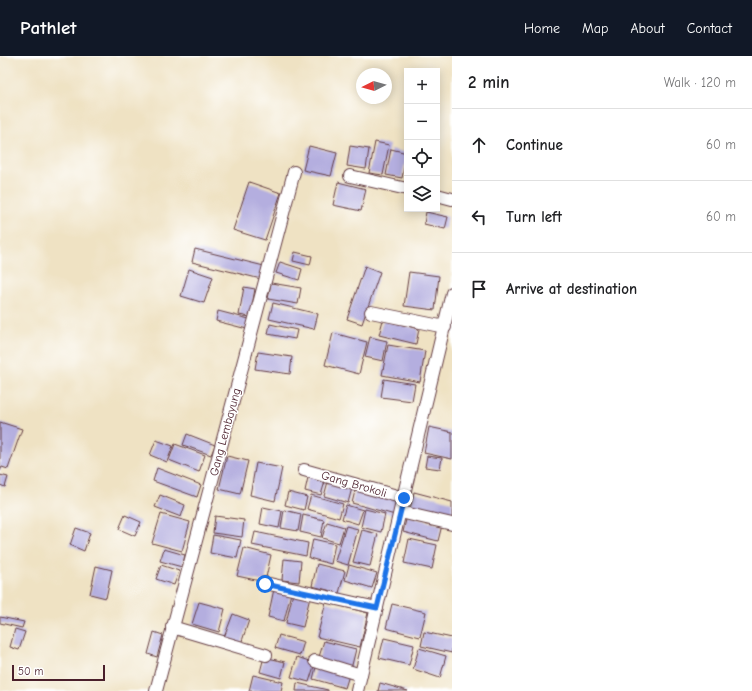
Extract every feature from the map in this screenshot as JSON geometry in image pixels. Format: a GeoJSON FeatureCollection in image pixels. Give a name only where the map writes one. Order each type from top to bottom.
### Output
{"type":"FeatureCollection","features":[{"type":"Feature","properties":{"kind":"street","name":"Gang Lembayung"},"geometry":{"type":"LineString","coordinates":[[156,691],[294,172]]}},
{"type":"Feature","properties":{"kind":"street"},"geometry":{"type":"LineString","coordinates":[[350,176],[404,188]]}},
{"type":"Feature","properties":{"kind":"street"},"geometry":{"type":"LineString","coordinates":[[440,196],[452,199]]}},
{"type":"Feature","properties":{"kind":"street"},"geometry":{"type":"LineString","coordinates":[[357,691],[452,294]]}},
{"type":"Feature","properties":{"kind":"street"},"geometry":{"type":"LineString","coordinates":[[372,312],[445,328]]}},
{"type":"Feature","properties":{"kind":"street","name":"Gang Brokoli"},"geometry":{"type":"LineString","coordinates":[[304,470],[404,498]]}},
{"type":"Feature","properties":{"kind":"street"},"geometry":{"type":"LineString","coordinates":[[400,512],[452,524]]}},
{"type":"Feature","properties":{"kind":"street"},"geometry":{"type":"LineString","coordinates":[[265,584],[377,608]]}},
{"type":"Feature","properties":{"kind":"street"},"geometry":{"type":"LineString","coordinates":[[172,627],[266,655]]}},
{"type":"Feature","properties":{"kind":"street"},"geometry":{"type":"LineString","coordinates":[[315,661],[361,676]]}},
{"type":"Feature","properties":{"kind":"building"},"geometry":{"type":"Polygon","coordinates":[[[375,142],[389,145],[383,175],[369,173],[375,142]]]}},
{"type":"Feature","properties":{"kind":"building"},"geometry":{"type":"Polygon","coordinates":[[[309,146],[337,153],[331,176],[303,170],[309,146]]]}},
{"type":"Feature","properties":{"kind":"building"},"geometry":{"type":"Polygon","coordinates":[[[350,146],[369,149],[366,169],[347,166],[350,146]]]}},
{"type":"Feature","properties":{"kind":"building"},"geometry":{"type":"Polygon","coordinates":[[[391,149],[404,152],[404,168],[402,178],[386,175],[391,149]]]}},
{"type":"Feature","properties":{"kind":"building"},"geometry":{"type":"Polygon","coordinates":[[[249,182],[281,193],[265,240],[233,230],[249,182]]]}},
{"type":"Feature","properties":{"kind":"building"},"geometry":{"type":"Polygon","coordinates":[[[338,182],[366,189],[361,211],[333,205],[338,182]]]}},
{"type":"Feature","properties":{"kind":"building"},"geometry":{"type":"Polygon","coordinates":[[[426,212],[448,217],[445,229],[424,224],[426,212]]]}},
{"type":"Feature","properties":{"kind":"building"},"geometry":{"type":"Polygon","coordinates":[[[195,249],[264,266],[261,279],[192,262],[195,249]]]}},
{"type":"Feature","properties":{"kind":"building"},"geometry":{"type":"Polygon","coordinates":[[[295,252],[312,256],[310,265],[293,261],[295,252]]]}},
{"type":"Feature","properties":{"kind":"building"},"geometry":{"type":"Polygon","coordinates":[[[280,262],[302,269],[299,280],[276,273],[280,262]]]}},
{"type":"Feature","properties":{"kind":"building"},"geometry":{"type":"Polygon","coordinates":[[[365,266],[380,272],[362,324],[347,319],[365,266]]]}},
{"type":"Feature","properties":{"kind":"building"},"geometry":{"type":"Polygon","coordinates":[[[189,269],[213,277],[204,303],[181,296],[189,269]]]}},
{"type":"Feature","properties":{"kind":"building"},"geometry":{"type":"Polygon","coordinates":[[[409,272],[439,276],[435,310],[404,306],[409,272]]]}},
{"type":"Feature","properties":{"kind":"building"},"geometry":{"type":"Polygon","coordinates":[[[271,283],[301,288],[298,304],[268,299],[271,283]]]}},
{"type":"Feature","properties":{"kind":"building"},"geometry":{"type":"Polygon","coordinates":[[[244,287],[255,289],[250,317],[239,315],[244,287]]]}},
{"type":"Feature","properties":{"kind":"building"},"geometry":{"type":"Polygon","coordinates":[[[273,303],[318,314],[314,329],[269,319],[273,303]]]}},
{"type":"Feature","properties":{"kind":"building"},"geometry":{"type":"Polygon","coordinates":[[[218,311],[249,319],[247,329],[216,321],[218,311]]]}},
{"type":"Feature","properties":{"kind":"building"},"geometry":{"type":"Polygon","coordinates":[[[383,320],[419,329],[416,344],[379,335],[383,320]]]}},
{"type":"Feature","properties":{"kind":"building"},"geometry":{"type":"Polygon","coordinates":[[[270,324],[297,330],[295,339],[268,334],[270,324]]]}},
{"type":"Feature","properties":{"kind":"building"},"geometry":{"type":"Polygon","coordinates":[[[333,333],[367,342],[359,374],[325,365],[333,333]]]}},
{"type":"Feature","properties":{"kind":"building"},"geometry":{"type":"Polygon","coordinates":[[[370,337],[387,341],[383,361],[365,357],[370,337]]]}},
{"type":"Feature","properties":{"kind":"building"},"geometry":{"type":"Polygon","coordinates":[[[388,345],[425,351],[420,382],[382,375],[388,345]]]}},
{"type":"Feature","properties":{"kind":"building"},"geometry":{"type":"Polygon","coordinates":[[[258,352],[292,357],[290,374],[255,369],[258,352]]]}},
{"type":"Feature","properties":{"kind":"building"},"geometry":{"type":"Polygon","coordinates":[[[384,379],[415,384],[412,401],[381,397],[384,379]]]}},
{"type":"Feature","properties":{"kind":"building"},"geometry":{"type":"Polygon","coordinates":[[[0,422],[22,429],[8,469],[2,467],[0,471],[0,422]]]}},
{"type":"Feature","properties":{"kind":"building"},"geometry":{"type":"Polygon","coordinates":[[[429,427],[452,432],[452,459],[424,453],[429,427]]]}},
{"type":"Feature","properties":{"kind":"building"},"geometry":{"type":"Polygon","coordinates":[[[187,434],[215,445],[211,455],[183,445],[187,434]]]}},
{"type":"Feature","properties":{"kind":"building"},"geometry":{"type":"Polygon","coordinates":[[[156,440],[173,446],[167,462],[150,455],[156,440]]]}},
{"type":"Feature","properties":{"kind":"building"},"geometry":{"type":"Polygon","coordinates":[[[175,444],[205,455],[199,472],[169,460],[175,444]]]}},
{"type":"Feature","properties":{"kind":"building"},"geometry":{"type":"Polygon","coordinates":[[[227,456],[248,461],[240,494],[219,489],[227,456]]]}},
{"type":"Feature","properties":{"kind":"building"},"geometry":{"type":"Polygon","coordinates":[[[427,456],[442,458],[440,469],[425,467],[427,456]]]}},
{"type":"Feature","properties":{"kind":"building"},"geometry":{"type":"Polygon","coordinates":[[[256,463],[282,468],[275,501],[250,495],[256,463]]]}},
{"type":"Feature","properties":{"kind":"building"},"geometry":{"type":"Polygon","coordinates":[[[157,468],[201,485],[197,497],[153,481],[157,468]]]}},
{"type":"Feature","properties":{"kind":"building"},"geometry":{"type":"Polygon","coordinates":[[[309,473],[326,478],[321,495],[305,491],[309,473]]]}},
{"type":"Feature","properties":{"kind":"building"},"geometry":{"type":"Polygon","coordinates":[[[0,475],[8,477],[5,487],[0,485],[0,475]]]}},
{"type":"Feature","properties":{"kind":"building"},"geometry":{"type":"Polygon","coordinates":[[[329,478],[353,484],[348,503],[324,496],[329,478]]]}},
{"type":"Feature","properties":{"kind":"building"},"geometry":{"type":"Polygon","coordinates":[[[356,487],[399,499],[395,515],[352,503],[356,487]]]}},
{"type":"Feature","properties":{"kind":"building"},"geometry":{"type":"Polygon","coordinates":[[[288,492],[307,497],[304,510],[285,505],[288,492]]]}},
{"type":"Feature","properties":{"kind":"building"},"geometry":{"type":"Polygon","coordinates":[[[414,492],[452,502],[452,519],[410,509],[414,492]]]}},
{"type":"Feature","properties":{"kind":"building"},"geometry":{"type":"Polygon","coordinates":[[[160,495],[185,505],[181,517],[155,507],[160,495]]]}},
{"type":"Feature","properties":{"kind":"building"},"geometry":{"type":"Polygon","coordinates":[[[311,495],[343,504],[339,518],[307,509],[311,495]]]}},
{"type":"Feature","properties":{"kind":"building"},"geometry":{"type":"Polygon","coordinates":[[[346,505],[363,510],[358,524],[342,519],[346,505]]]}},
{"type":"Feature","properties":{"kind":"building"},"geometry":{"type":"Polygon","coordinates":[[[263,507],[282,511],[279,528],[260,524],[263,507]]]}},
{"type":"Feature","properties":{"kind":"building"},"geometry":{"type":"Polygon","coordinates":[[[365,509],[385,514],[381,532],[361,527],[365,509]]]}},
{"type":"Feature","properties":{"kind":"building"},"geometry":{"type":"Polygon","coordinates":[[[284,510],[301,514],[298,531],[281,528],[284,510]]]}},
{"type":"Feature","properties":{"kind":"building"},"geometry":{"type":"Polygon","coordinates":[[[161,514],[190,522],[182,551],[152,543],[161,514]]]}},
{"type":"Feature","properties":{"kind":"building"},"geometry":{"type":"Polygon","coordinates":[[[125,515],[141,522],[135,536],[119,529],[125,515]]]}},
{"type":"Feature","properties":{"kind":"building"},"geometry":{"type":"Polygon","coordinates":[[[303,515],[324,520],[321,537],[300,532],[303,515]]]}},
{"type":"Feature","properties":{"kind":"building"},"geometry":{"type":"Polygon","coordinates":[[[215,516],[244,520],[242,537],[213,533],[215,516]]]}},
{"type":"Feature","properties":{"kind":"building"},"geometry":{"type":"Polygon","coordinates":[[[407,516],[442,525],[438,541],[403,532],[407,516]]]}},
{"type":"Feature","properties":{"kind":"building"},"geometry":{"type":"Polygon","coordinates":[[[327,522],[344,527],[339,543],[322,538],[327,522]]]}},
{"type":"Feature","properties":{"kind":"building"},"geometry":{"type":"Polygon","coordinates":[[[346,526],[358,529],[348,565],[335,561],[346,526]]]}},
{"type":"Feature","properties":{"kind":"building"},"geometry":{"type":"Polygon","coordinates":[[[76,528],[90,533],[84,551],[70,545],[76,528]]]}},
{"type":"Feature","properties":{"kind":"building"},"geometry":{"type":"Polygon","coordinates":[[[362,530],[378,534],[370,566],[353,562],[362,530]]]}},
{"type":"Feature","properties":{"kind":"building"},"geometry":{"type":"Polygon","coordinates":[[[255,532],[308,543],[306,556],[252,545],[255,532]]]}},
{"type":"Feature","properties":{"kind":"building"},"geometry":{"type":"Polygon","coordinates":[[[213,535],[241,540],[237,558],[210,553],[213,535]]]}},
{"type":"Feature","properties":{"kind":"building"},"geometry":{"type":"Polygon","coordinates":[[[313,539],[335,544],[331,564],[309,558],[313,539]]]}},
{"type":"Feature","properties":{"kind":"building"},"geometry":{"type":"Polygon","coordinates":[[[409,539],[437,545],[432,569],[404,563],[409,539]]]}},
{"type":"Feature","properties":{"kind":"building"},"geometry":{"type":"Polygon","coordinates":[[[244,548],[271,555],[265,582],[237,576],[244,548]]]}},
{"type":"Feature","properties":{"kind":"building"},"geometry":{"type":"Polygon","coordinates":[[[164,549],[185,555],[182,567],[160,561],[164,549]]]}},
{"type":"Feature","properties":{"kind":"building"},"geometry":{"type":"Polygon","coordinates":[[[284,559],[301,561],[299,582],[282,580],[284,559]]]}},
{"type":"Feature","properties":{"kind":"building"},"geometry":{"type":"Polygon","coordinates":[[[317,564],[345,571],[339,593],[312,586],[317,564]]]}},
{"type":"Feature","properties":{"kind":"building"},"geometry":{"type":"Polygon","coordinates":[[[161,565],[179,571],[174,585],[156,579],[161,565]]]}},
{"type":"Feature","properties":{"kind":"building"},"geometry":{"type":"Polygon","coordinates":[[[349,565],[377,573],[372,588],[345,580],[349,565]]]}},
{"type":"Feature","properties":{"kind":"building"},"geometry":{"type":"Polygon","coordinates":[[[96,566],[112,570],[106,598],[90,594],[96,566]]]}},
{"type":"Feature","properties":{"kind":"building"},"geometry":{"type":"Polygon","coordinates":[[[274,589],[291,593],[284,621],[268,617],[274,589]]]}},
{"type":"Feature","properties":{"kind":"building"},"geometry":{"type":"Polygon","coordinates":[[[293,593],[310,597],[303,627],[286,623],[293,593]]]}},
{"type":"Feature","properties":{"kind":"building"},"geometry":{"type":"Polygon","coordinates":[[[199,602],[225,609],[219,632],[192,624],[199,602]]]}},
{"type":"Feature","properties":{"kind":"building"},"geometry":{"type":"Polygon","coordinates":[[[326,602],[368,613],[360,647],[317,637],[326,602]]]}},
{"type":"Feature","properties":{"kind":"building"},"geometry":{"type":"Polygon","coordinates":[[[392,604],[426,612],[420,637],[386,628],[392,604]]]}},
{"type":"Feature","properties":{"kind":"building"},"geometry":{"type":"Polygon","coordinates":[[[233,614],[249,620],[240,647],[223,640],[233,614]]]}},
{"type":"Feature","properties":{"kind":"building"},"geometry":{"type":"Polygon","coordinates":[[[0,617],[24,622],[22,628],[0,623],[0,617]]]}},
{"type":"Feature","properties":{"kind":"building"},"geometry":{"type":"Polygon","coordinates":[[[15,629],[25,632],[19,650],[10,647],[15,629]]]}},
{"type":"Feature","properties":{"kind":"building"},"geometry":{"type":"Polygon","coordinates":[[[154,632],[163,635],[157,657],[148,654],[154,632]]]}},
{"type":"Feature","properties":{"kind":"building"},"geometry":{"type":"Polygon","coordinates":[[[424,632],[452,638],[452,653],[421,646],[424,632]]]}},
{"type":"Feature","properties":{"kind":"building"},"geometry":{"type":"Polygon","coordinates":[[[279,635],[304,642],[300,655],[275,648],[279,635]]]}},
{"type":"Feature","properties":{"kind":"building"},"geometry":{"type":"Polygon","coordinates":[[[384,638],[414,645],[409,665],[379,658],[384,638]]]}},
{"type":"Feature","properties":{"kind":"building"},"geometry":{"type":"Polygon","coordinates":[[[324,641],[356,649],[351,669],[318,660],[324,641]]]}},
{"type":"Feature","properties":{"kind":"building"},"geometry":{"type":"Polygon","coordinates":[[[419,648],[446,656],[440,678],[413,669],[419,648]]]}},
{"type":"Feature","properties":{"kind":"building"},"geometry":{"type":"Polygon","coordinates":[[[264,657],[285,662],[281,678],[260,672],[264,657]]]}},
{"type":"Feature","properties":{"kind":"building"},"geometry":{"type":"Polygon","coordinates":[[[297,657],[315,663],[309,682],[291,677],[297,657]]]}},
{"type":"Feature","properties":{"kind":"building"},"geometry":{"type":"Polygon","coordinates":[[[317,663],[350,672],[345,688],[313,679],[317,663]]]}},
{"type":"Feature","properties":{"kind":"building"},"geometry":{"type":"Polygon","coordinates":[[[253,675],[283,682],[281,691],[249,691],[253,675]]]}},
{"type":"Feature","properties":{"kind":"building"},"geometry":{"type":"Polygon","coordinates":[[[297,683],[328,690],[328,691],[296,691],[297,683]]]}},
{"type":"Feature","properties":{"kind":"building"},"geometry":{"type":"Polygon","coordinates":[[[380,683],[408,691],[378,691],[380,683]]]}},
{"type":"Feature","properties":{"kind":"route"},"geometry":{"type":"LineString","coordinates":[[265,584],[377,608],[404,498]]}}]}
